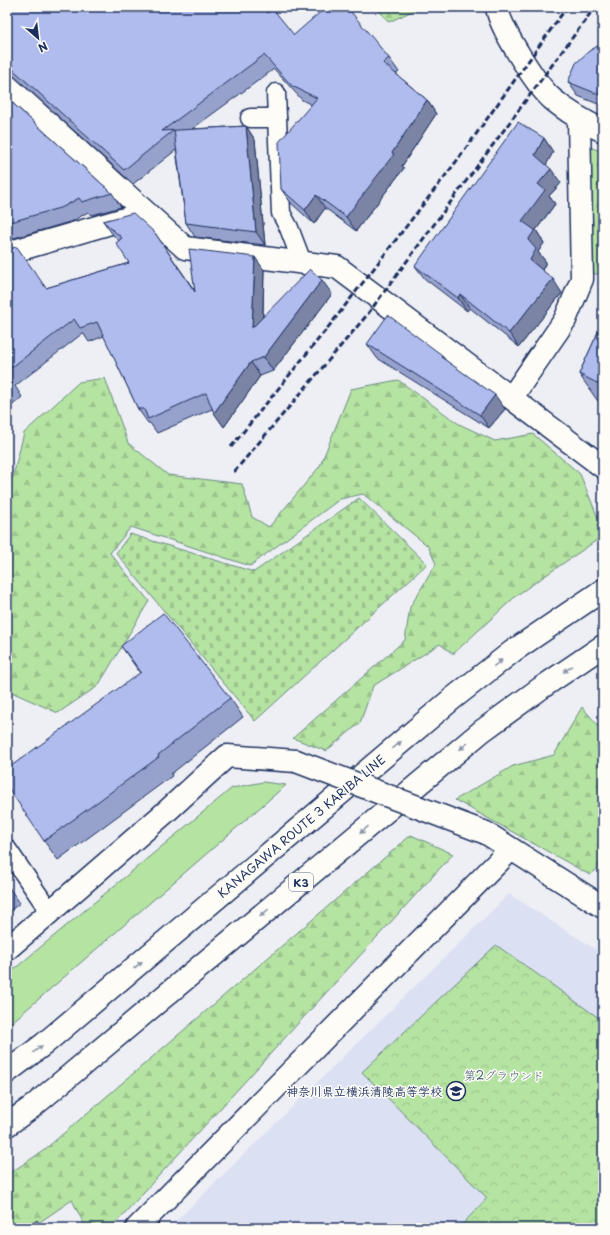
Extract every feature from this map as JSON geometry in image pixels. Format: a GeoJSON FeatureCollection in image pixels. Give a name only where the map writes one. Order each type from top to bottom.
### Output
{"type":"FeatureCollection","features":[{"type":"Feature","properties":{"kind":"main road"},"geometry":{"type":"LineString","coordinates":[[497,7],[498,16],[519,56],[550,97],[579,119],[603,130]]}},
{"type":"Feature","properties":{"kind":"main road"},"geometry":{"type":"LineString","coordinates":[[7,86],[185,248],[337,267],[512,397],[603,467]]}},
{"type":"Feature","properties":{"kind":"main road"},"geometry":{"type":"LineString","coordinates":[[512,397],[565,320],[582,279],[579,119]]}},
{"type":"Feature","properties":{"kind":"main road"},"geometry":{"type":"LineString","coordinates":[[7,253],[145,212]]}},
{"type":"Feature","properties":{"kind":"main road","name":"KANAGAWA ROUTE 3 KARIBA LINE"},"geometry":{"type":"LineString","coordinates":[[7,1072],[50,1039],[452,698],[513,651],[603,590]]}},
{"type":"Feature","properties":{"kind":"main road","name":"K3"},"geometry":{"type":"LineString","coordinates":[[7,1125],[32,1107],[482,731],[541,688],[602,647]]}},
{"type":"Feature","properties":{"kind":"main road"},"geometry":{"type":"LineString","coordinates":[[7,949],[167,811],[227,756],[296,761],[486,833],[603,907]]}},
{"type":"Feature","properties":{"kind":"main road"},"geometry":{"type":"LineString","coordinates":[[137,1228],[510,849]]}},
{"type":"Feature","properties":{"kind":"lane"},"geometry":{"type":"LineString","coordinates":[[276,93],[281,213],[289,228],[302,262]]}},
{"type":"Feature","properties":{"kind":"lane"},"geometry":{"type":"LineString","coordinates":[[250,118],[277,118]]}},
{"type":"Feature","properties":{"kind":"lane"},"geometry":{"type":"LineString","coordinates":[[7,849],[50,912]]}},
{"type":"Feature","properties":{"kind":"shaded area","name":"神奈川県立横浜清陵高等学校"},"geometry":{"type":"Polygon","coordinates":[[[509,894],[603,954],[603,1228],[169,1228],[509,894]]]}},
{"type":"Feature","properties":{"kind":"green space"},"geometry":{"type":"Polygon","coordinates":[[[376,7],[421,7],[389,22],[376,7]]]}},
{"type":"Feature","properties":{"kind":"green space"},"geometry":{"type":"Polygon","coordinates":[[[587,146],[603,152],[603,274],[592,274],[587,146]]]}},
{"type":"Feature","properties":{"kind":"green space"},"geometry":{"type":"Polygon","coordinates":[[[105,378],[128,443],[168,475],[242,484],[252,517],[269,527],[320,466],[351,389],[398,380],[459,424],[495,441],[533,434],[580,474],[603,530],[603,536],[517,595],[453,654],[440,644],[373,686],[360,723],[326,751],[293,738],[405,640],[410,607],[436,564],[428,546],[363,494],[340,499],[250,566],[131,527],[110,553],[149,601],[98,686],[58,713],[7,690],[7,487],[13,476],[24,433],[79,382],[105,378]]]}},
{"type":"Feature","properties":{"kind":"green space"},"geometry":{"type":"Polygon","coordinates":[[[359,498],[427,564],[255,721],[116,553],[130,534],[254,572],[359,498]]]}},
{"type":"Feature","properties":{"kind":"green space"},"geometry":{"type":"Polygon","coordinates":[[[582,707],[603,731],[603,864],[590,875],[455,800],[513,766],[554,755],[582,707]]]}},
{"type":"Feature","properties":{"kind":"green space"},"geometry":{"type":"Polygon","coordinates":[[[263,782],[286,785],[7,1025],[7,975],[232,788],[263,782]]]}},
{"type":"Feature","properties":{"kind":"green space"},"geometry":{"type":"Polygon","coordinates":[[[411,835],[453,854],[111,1228],[86,1228],[72,1200],[31,1228],[7,1228],[7,1175],[43,1151],[411,835]]]}},
{"type":"Feature","properties":{"kind":"green space","name":"第2グラウンド"},"geometry":{"type":"Polygon","coordinates":[[[496,945],[603,1021],[603,1228],[459,1228],[487,1198],[362,1072],[496,945]]]}},
{"type":"Feature","properties":{"kind":"building"},"geometry":{"type":"Polygon","coordinates":[[[7,7],[261,7],[267,13],[273,9],[294,35],[326,7],[347,7],[389,58],[383,63],[427,100],[392,153],[394,154],[346,217],[316,195],[305,210],[281,189],[279,142],[317,98],[292,86],[264,55],[162,131],[174,130],[124,170],[7,64],[7,7]]]}},
{"type":"Feature","properties":{"kind":"building"},"geometry":{"type":"Polygon","coordinates":[[[603,43],[603,96],[568,82],[576,63],[589,51],[603,43]]]}},
{"type":"Feature","properties":{"kind":"building"},"geometry":{"type":"Polygon","coordinates":[[[7,98],[112,193],[82,202],[79,198],[63,207],[7,223],[7,98]]]}},
{"type":"Feature","properties":{"kind":"building"},"geometry":{"type":"Polygon","coordinates":[[[518,122],[544,138],[535,155],[551,169],[538,184],[545,190],[522,221],[535,230],[528,240],[536,249],[530,260],[553,279],[509,333],[460,294],[458,298],[415,266],[518,122]]]}},
{"type":"Feature","properties":{"kind":"building"},"geometry":{"type":"Polygon","coordinates":[[[246,126],[256,232],[186,223],[174,130],[246,126]]]}},
{"type":"Feature","properties":{"kind":"building"},"geometry":{"type":"Polygon","coordinates":[[[133,213],[155,233],[195,292],[189,249],[255,257],[252,328],[310,269],[322,280],[264,357],[251,362],[214,413],[206,393],[148,419],[144,409],[138,409],[97,322],[80,328],[74,319],[7,371],[7,249],[17,247],[46,288],[129,263],[116,243],[122,238],[103,221],[133,213]]]}},
{"type":"Feature","properties":{"kind":"building"},"geometry":{"type":"Polygon","coordinates":[[[388,315],[442,355],[441,357],[495,395],[480,415],[367,344],[388,315]]]}},
{"type":"Feature","properties":{"kind":"building"},"geometry":{"type":"Polygon","coordinates":[[[603,321],[603,386],[579,374],[603,321]]]}},
{"type":"Feature","properties":{"kind":"building"},"geometry":{"type":"Polygon","coordinates":[[[7,375],[13,383],[7,388],[7,375]]]}},
{"type":"Feature","properties":{"kind":"building"},"geometry":{"type":"Polygon","coordinates":[[[163,613],[230,698],[158,755],[159,757],[44,841],[7,786],[7,769],[141,672],[121,646],[163,613]]]}},
{"type":"Feature","properties":{"kind":"building"},"geometry":{"type":"Polygon","coordinates":[[[7,885],[10,889],[7,892],[7,885]]]}},
{"type":"Feature","properties":{"kind":"building"},"geometry":{"type":"Polygon","coordinates":[[[37,1220],[42,1228],[26,1228],[37,1220]]]}},
{"type":"Feature","properties":{"kind":"railway"},"geometry":{"type":"LineString","coordinates":[[231,447],[334,320],[459,158],[567,7]]}},
{"type":"Feature","properties":{"kind":"railway"},"geometry":{"type":"LineString","coordinates":[[234,472],[367,315],[595,7]]}},
{"type":"Feature","properties":{"kind":"place","name":"神奈川県立横浜清陵高等学校"},"geometry":{"type":"Point","coordinates":[456,1091]}}]}
